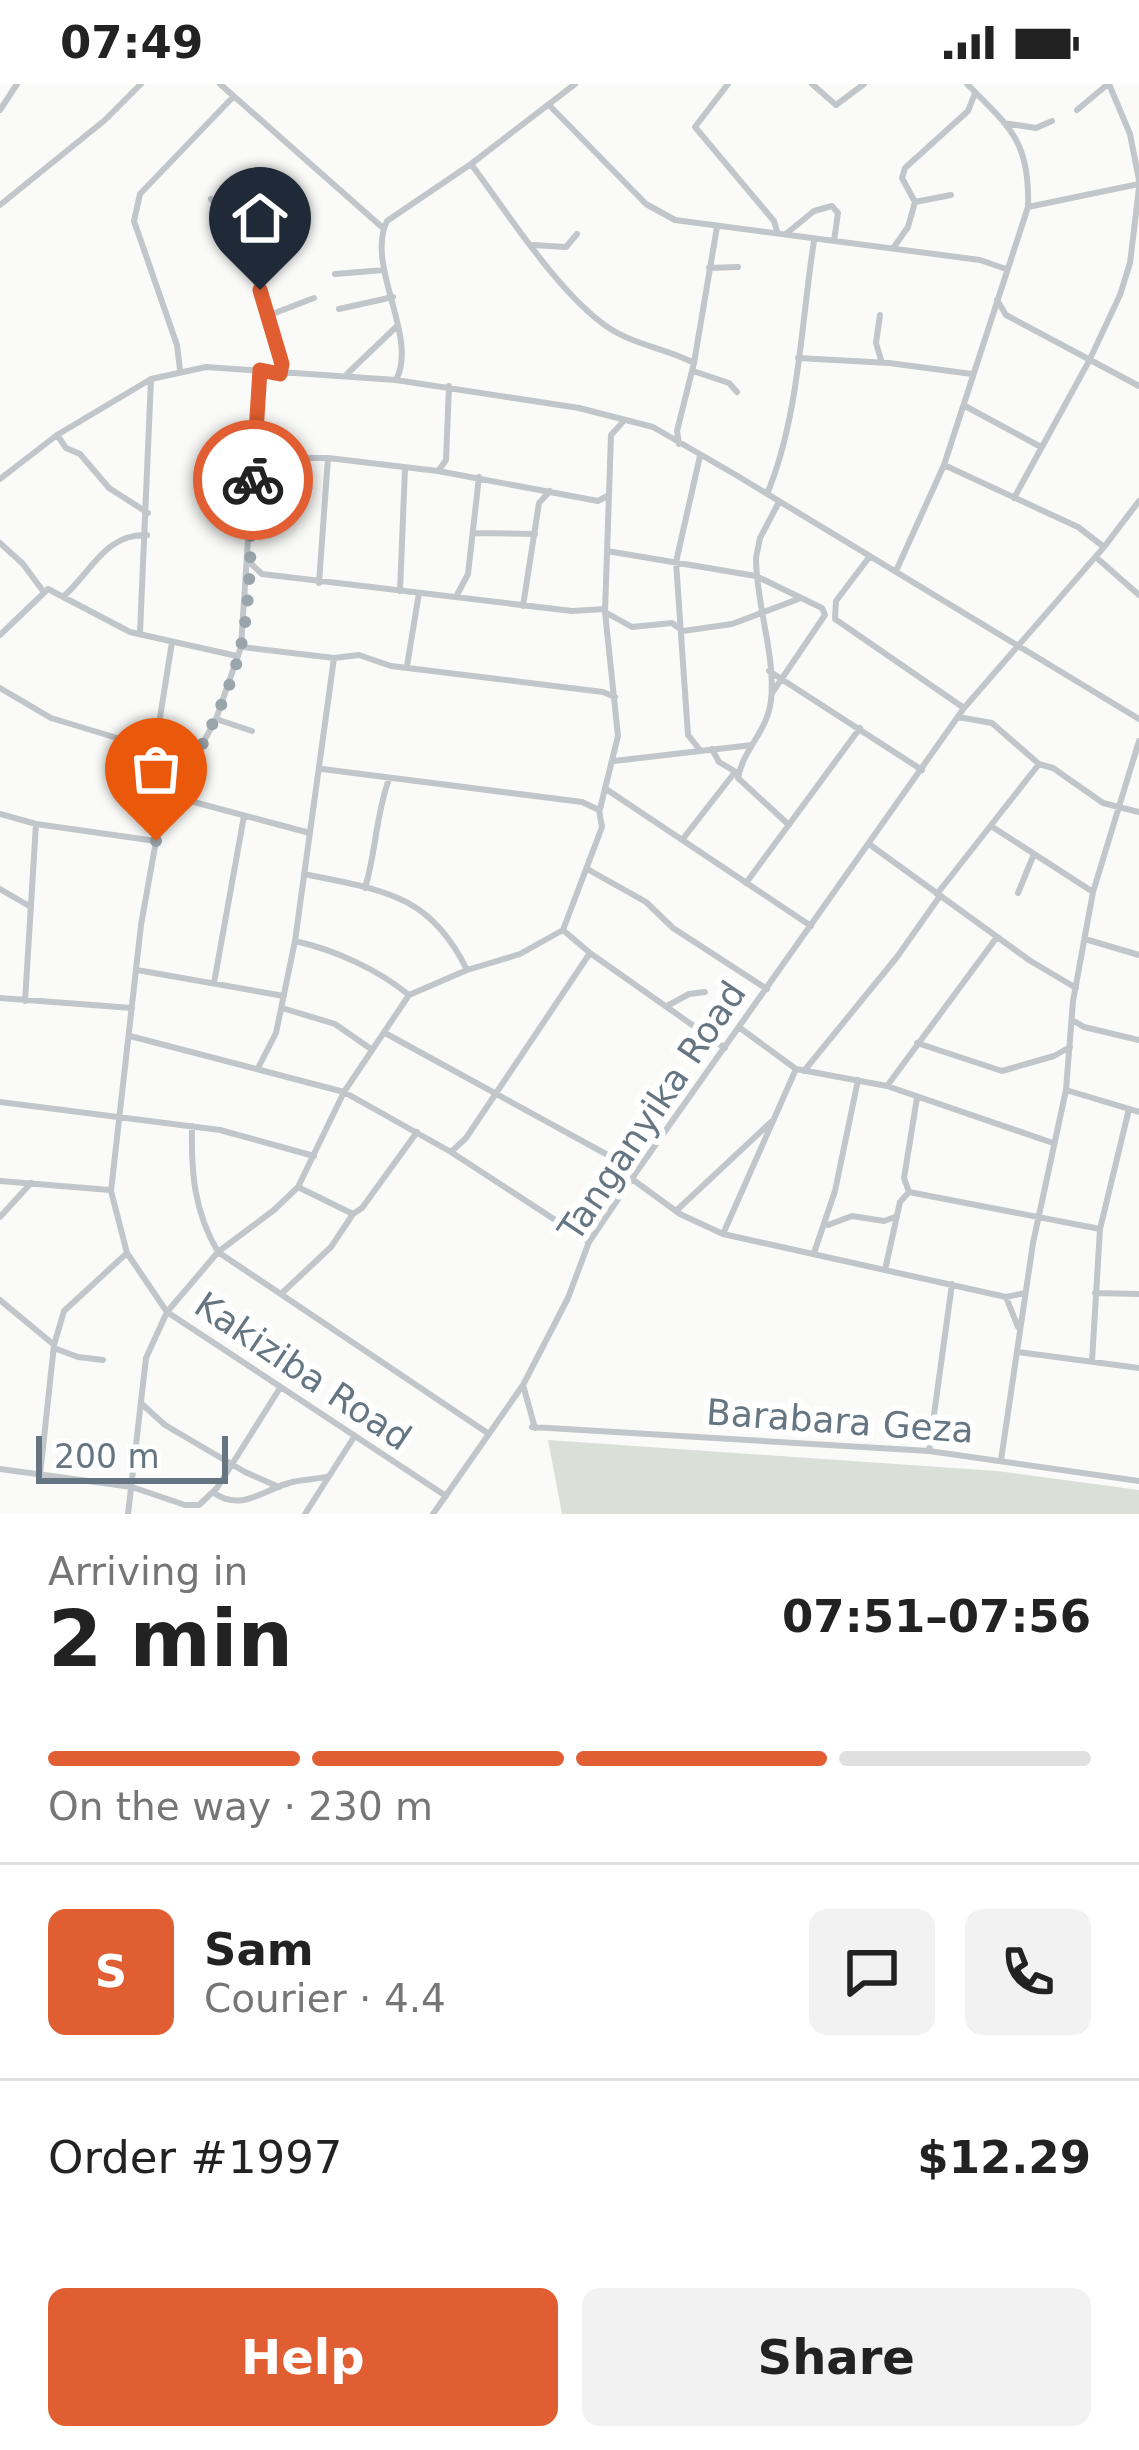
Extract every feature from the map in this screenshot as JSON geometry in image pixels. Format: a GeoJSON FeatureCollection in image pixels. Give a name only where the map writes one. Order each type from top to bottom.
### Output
{"type":"FeatureCollection","features":[{"type":"Feature","properties":{"kind":"street"},"geometry":{"type":"LineString","coordinates":[[0,110],[17,84]]}},
{"type":"Feature","properties":{"kind":"street"},"geometry":{"type":"LineString","coordinates":[[0,206],[105,120],[141,84]]}},
{"type":"Feature","properties":{"kind":"street"},"geometry":{"type":"LineString","coordinates":[[220,84],[383,228]]}},
{"type":"Feature","properties":{"kind":"street"},"geometry":{"type":"LineString","coordinates":[[396,380],[402,364],[393,298],[380,251],[383,228],[395,214],[471,164],[575,84]]}},
{"type":"Feature","properties":{"kind":"street"},"geometry":{"type":"LineString","coordinates":[[728,84],[695,127],[782,233]]}},
{"type":"Feature","properties":{"kind":"street"},"geometry":{"type":"LineString","coordinates":[[812,84],[836,105],[864,84]]}},
{"type":"Feature","properties":{"kind":"street"},"geometry":{"type":"LineString","coordinates":[[896,572],[944,465],[1028,206],[1027,160],[1018,140],[967,84]]}},
{"type":"Feature","properties":{"kind":"street"},"geometry":{"type":"LineString","coordinates":[[1014,498],[1111,318],[1130,263],[1139,184],[1130,134],[1108,84],[1077,110]]}},
{"type":"Feature","properties":{"kind":"street"},"geometry":{"type":"LineString","coordinates":[[893,248],[908,227],[915,202],[902,178],[905,169],[968,111],[976,92]]}},
{"type":"Feature","properties":{"kind":"street"},"geometry":{"type":"LineString","coordinates":[[180,370],[177,345],[134,221],[135,206],[140,194],[233,97]]}},
{"type":"Feature","properties":{"kind":"street"},"geometry":{"type":"LineString","coordinates":[[550,106],[646,204],[675,220],[980,260],[1006,269]]}},
{"type":"Feature","properties":{"kind":"street"},"geometry":{"type":"LineString","coordinates":[[1000,122],[1036,128],[1052,122]]}},
{"type":"Feature","properties":{"kind":"street"},"geometry":{"type":"LineString","coordinates":[[471,164],[532,245],[601,322],[729,383],[737,392]]}},
{"type":"Feature","properties":{"kind":"street"},"geometry":{"type":"LineString","coordinates":[[1028,206],[1139,184]]}},
{"type":"Feature","properties":{"kind":"street"},"geometry":{"type":"LineString","coordinates":[[915,202],[951,194]]}},
{"type":"Feature","properties":{"kind":"street"},"geometry":{"type":"LineString","coordinates":[[211,199],[240,234],[257,276],[282,364],[280,374]]}},
{"type":"Feature","properties":{"kind":"street"},"geometry":{"type":"LineString","coordinates":[[782,233],[814,211],[832,206],[838,213],[834,242]]}},
{"type":"Feature","properties":{"kind":"street"},"geometry":{"type":"LineString","coordinates":[[680,444],[677,431],[693,367],[716,227]]}},
{"type":"Feature","properties":{"kind":"street"},"geometry":{"type":"LineString","coordinates":[[532,245],[566,247],[577,234]]}},
{"type":"Feature","properties":{"kind":"street"},"geometry":{"type":"LineString","coordinates":[[767,494],[778,467],[814,241]]}},
{"type":"Feature","properties":{"kind":"street"},"geometry":{"type":"LineString","coordinates":[[1130,263],[1139,269]]}},
{"type":"Feature","properties":{"kind":"street"},"geometry":{"type":"LineString","coordinates":[[710,268],[739,267]]}},
{"type":"Feature","properties":{"kind":"street"},"geometry":{"type":"LineString","coordinates":[[335,274],[384,270]]}},
{"type":"Feature","properties":{"kind":"street"},"geometry":{"type":"LineString","coordinates":[[267,316],[314,298]]}},
{"type":"Feature","properties":{"kind":"street"},"geometry":{"type":"LineString","coordinates":[[339,309],[393,298]]}},
{"type":"Feature","properties":{"kind":"street"},"geometry":{"type":"LineString","coordinates":[[997,301],[1006,315],[1139,386]]}},
{"type":"Feature","properties":{"kind":"street"},"geometry":{"type":"LineString","coordinates":[[880,315],[876,343],[882,363]]}},
{"type":"Feature","properties":{"kind":"street"},"geometry":{"type":"LineString","coordinates":[[991,320],[1006,315]]}},
{"type":"Feature","properties":{"kind":"street"},"geometry":{"type":"LineString","coordinates":[[346,375],[396,327]]}},
{"type":"Feature","properties":{"kind":"street"},"geometry":{"type":"LineString","coordinates":[[798,358],[972,374]]}},
{"type":"Feature","properties":{"kind":"street"},"geometry":{"type":"LineString","coordinates":[[0,479],[57,435],[151,379],[180,370],[206,367],[346,375],[579,408],[652,427],[701,454],[1139,719]]}},
{"type":"Feature","properties":{"kind":"street","name":"Kakiziba Road"},"geometry":{"type":"LineString","coordinates":[[260,370],[239,651],[216,719],[174,796],[156,841],[112,1190],[127,1253],[167,1312],[446,1496]]}},
{"type":"Feature","properties":{"kind":"street"},"geometry":{"type":"LineString","coordinates":[[140,634],[151,379]]}},
{"type":"Feature","properties":{"kind":"street"},"geometry":{"type":"LineString","coordinates":[[438,470],[446,460],[449,386]]}},
{"type":"Feature","properties":{"kind":"street"},"geometry":{"type":"LineString","coordinates":[[964,405],[1041,447]]}},
{"type":"Feature","properties":{"kind":"street"},"geometry":{"type":"LineString","coordinates":[[128,1514],[149,1345],[167,1312],[218,1252],[298,1186],[344,1092],[410,994],[520,954],[563,930],[602,827],[599,811],[618,736],[605,610],[611,435],[626,421]]}},
{"type":"Feature","properties":{"kind":"street"},"geometry":{"type":"LineString","coordinates":[[666,436],[677,431]]}},
{"type":"Feature","properties":{"kind":"street"},"geometry":{"type":"LineString","coordinates":[[57,435],[109,488],[148,513]]}},
{"type":"Feature","properties":{"kind":"street"},"geometry":{"type":"LineString","coordinates":[[677,752],[688,735],[676,562],[701,454]]}},
{"type":"Feature","properties":{"kind":"street"},"geometry":{"type":"LineString","coordinates":[[273,458],[328,458],[438,470],[551,490],[609,508]]}},
{"type":"Feature","properties":{"kind":"street"},"geometry":{"type":"LineString","coordinates":[[319,583],[328,458]]}},
{"type":"Feature","properties":{"kind":"street"},"geometry":{"type":"LineString","coordinates":[[944,465],[1078,527],[1104,547]]}},
{"type":"Feature","properties":{"kind":"street"},"geometry":{"type":"LineString","coordinates":[[400,591],[405,469]]}},
{"type":"Feature","properties":{"kind":"street"},"geometry":{"type":"LineString","coordinates":[[456,597],[465,586],[478,477]]}},
{"type":"Feature","properties":{"kind":"street"},"geometry":{"type":"LineString","coordinates":[[523,607],[541,497],[551,490]]}},
{"type":"Feature","properties":{"kind":"street"},"geometry":{"type":"LineString","coordinates":[[598,501],[610,495]]}},
{"type":"Feature","properties":{"kind":"street","name":"Tanganyika Road"},"geometry":{"type":"LineString","coordinates":[[433,1514],[523,1385],[568,1298],[589,1242],[635,1175],[964,708],[1139,501]]}},
{"type":"Feature","properties":{"kind":"street"},"geometry":{"type":"LineString","coordinates":[[682,840],[737,772],[765,726],[772,693],[756,576],[760,538],[779,502]]}},
{"type":"Feature","properties":{"kind":"street"},"geometry":{"type":"LineString","coordinates":[[474,532],[535,534]]}},
{"type":"Feature","properties":{"kind":"street"},"geometry":{"type":"LineString","coordinates":[[64,596],[109,545],[128,535],[147,535]]}},
{"type":"Feature","properties":{"kind":"street"},"geometry":{"type":"LineString","coordinates":[[0,544],[44,591],[64,596],[130,632],[239,651],[334,658],[359,655],[406,668],[593,690],[615,698]]}},
{"type":"Feature","properties":{"kind":"street"},"geometry":{"type":"LineString","coordinates":[[607,550],[756,576],[822,608],[826,616],[772,693]]}},
{"type":"Feature","properties":{"kind":"street"},"geometry":{"type":"LineString","coordinates":[[870,556],[836,601],[836,619],[964,708]]}},
{"type":"Feature","properties":{"kind":"street"},"geometry":{"type":"LineString","coordinates":[[1095,557],[1139,595]]}},
{"type":"Feature","properties":{"kind":"street"},"geometry":{"type":"LineString","coordinates":[[248,561],[262,574],[523,607],[605,610],[632,627],[672,622],[683,631],[732,624],[801,598]]}},
{"type":"Feature","properties":{"kind":"street"},"geometry":{"type":"LineString","coordinates":[[246,588],[262,574]]}},
{"type":"Feature","properties":{"kind":"street"},"geometry":{"type":"LineString","coordinates":[[0,635],[44,591]]}},
{"type":"Feature","properties":{"kind":"street"},"geometry":{"type":"LineString","coordinates":[[406,668],[419,593]]}},
{"type":"Feature","properties":{"kind":"street"},"geometry":{"type":"LineString","coordinates":[[155,749],[172,642]]}},
{"type":"Feature","properties":{"kind":"street"},"geometry":{"type":"LineString","coordinates":[[258,1068],[270,1050],[295,940],[334,658]]}},
{"type":"Feature","properties":{"kind":"street"},"geometry":{"type":"LineString","coordinates":[[768,670],[922,770]]}},
{"type":"Feature","properties":{"kind":"street"},"geometry":{"type":"LineString","coordinates":[[593,690],[613,676]]}},
{"type":"Feature","properties":{"kind":"street"},"geometry":{"type":"LineString","coordinates":[[0,688],[51,718],[193,761]]}},
{"type":"Feature","properties":{"kind":"street"},"geometry":{"type":"LineString","coordinates":[[958,717],[992,723],[1039,764],[1053,768],[1103,803],[1139,812]]}},
{"type":"Feature","properties":{"kind":"street"},"geometry":{"type":"LineString","coordinates":[[216,719],[252,731]]}},
{"type":"Feature","properties":{"kind":"street"},"geometry":{"type":"LineString","coordinates":[[746,884],[860,728]]}},
{"type":"Feature","properties":{"kind":"street"},"geometry":{"type":"LineString","coordinates":[[688,735],[700,750]]}},
{"type":"Feature","properties":{"kind":"street"},"geometry":{"type":"LineString","coordinates":[[1001,1460],[1037,1219],[1066,1090],[1076,988],[1093,892],[1139,741]]}},
{"type":"Feature","properties":{"kind":"street"},"geometry":{"type":"LineString","coordinates":[[614,761],[752,745]]}},
{"type":"Feature","properties":{"kind":"street"},"geometry":{"type":"LineString","coordinates":[[712,749],[719,761],[737,772],[741,784],[789,825]]}},
{"type":"Feature","properties":{"kind":"street"},"geometry":{"type":"LineString","coordinates":[[723,1234],[800,1070],[897,957],[1039,764]]}},
{"type":"Feature","properties":{"kind":"street"},"geometry":{"type":"LineString","coordinates":[[322,769],[582,802],[599,811]]}},
{"type":"Feature","properties":{"kind":"street"},"geometry":{"type":"LineString","coordinates":[[364,888],[389,778]]}},
{"type":"Feature","properties":{"kind":"street"},"geometry":{"type":"LineString","coordinates":[[606,789],[811,926]]}},
{"type":"Feature","properties":{"kind":"street"},"geometry":{"type":"LineString","coordinates":[[174,796],[310,833]]}},
{"type":"Feature","properties":{"kind":"street"},"geometry":{"type":"LineString","coordinates":[[0,814],[36,824],[156,841]]}},
{"type":"Feature","properties":{"kind":"street"},"geometry":{"type":"LineString","coordinates":[[214,982],[244,815]]}},
{"type":"Feature","properties":{"kind":"street"},"geometry":{"type":"LineString","coordinates":[[25,1000],[36,824]]}},
{"type":"Feature","properties":{"kind":"street"},"geometry":{"type":"LineString","coordinates":[[991,826],[1093,892]]}},
{"type":"Feature","properties":{"kind":"street"},"geometry":{"type":"LineString","coordinates":[[869,844],[1076,988]]}},
{"type":"Feature","properties":{"kind":"street"},"geometry":{"type":"LineString","coordinates":[[1018,893],[1034,854]]}},
{"type":"Feature","properties":{"kind":"street"},"geometry":{"type":"LineString","coordinates":[[589,870],[646,902],[673,928],[767,989]]}},
{"type":"Feature","properties":{"kind":"street"},"geometry":{"type":"LineString","coordinates":[[304,874],[397,897],[423,911],[451,940],[467,970]]}},
{"type":"Feature","properties":{"kind":"street"},"geometry":{"type":"LineString","coordinates":[[0,890],[31,907]]}},
{"type":"Feature","properties":{"kind":"street"},"geometry":{"type":"LineString","coordinates":[[563,930],[725,1048]]}},
{"type":"Feature","properties":{"kind":"street"},"geometry":{"type":"LineString","coordinates":[[887,1086],[997,937]]}},
{"type":"Feature","properties":{"kind":"street"},"geometry":{"type":"LineString","coordinates":[[1085,939],[1139,955]]}},
{"type":"Feature","properties":{"kind":"street"},"geometry":{"type":"LineString","coordinates":[[295,940],[371,969],[410,994]]}},
{"type":"Feature","properties":{"kind":"street"},"geometry":{"type":"LineString","coordinates":[[451,1152],[497,1094],[590,953]]}},
{"type":"Feature","properties":{"kind":"street"},"geometry":{"type":"LineString","coordinates":[[137,970],[284,996]]}},
{"type":"Feature","properties":{"kind":"street"},"geometry":{"type":"LineString","coordinates":[[667,1006],[689,994],[705,992]]}},
{"type":"Feature","properties":{"kind":"street"},"geometry":{"type":"LineString","coordinates":[[0,998],[132,1008]]}},
{"type":"Feature","properties":{"kind":"street"},"geometry":{"type":"LineString","coordinates":[[282,1008],[335,1024],[371,1049]]}},
{"type":"Feature","properties":{"kind":"street"},"geometry":{"type":"LineString","coordinates":[[1073,1019],[1084,1027],[1139,1040]]}},
{"type":"Feature","properties":{"kind":"street"},"geometry":{"type":"LineString","coordinates":[[740,1028],[800,1070],[887,1086],[1054,1143]]}},
{"type":"Feature","properties":{"kind":"street"},"geometry":{"type":"LineString","coordinates":[[385,1033],[635,1175],[677,1210],[723,1234],[1006,1297],[1025,1292]]}},
{"type":"Feature","properties":{"kind":"street"},"geometry":{"type":"LineString","coordinates":[[130,1036],[344,1092],[451,1152],[589,1242]]}},
{"type":"Feature","properties":{"kind":"street"},"geometry":{"type":"LineString","coordinates":[[917,1043],[1002,1071],[1070,1047]]}},
{"type":"Feature","properties":{"kind":"street"},"geometry":{"type":"LineString","coordinates":[[814,1253],[826,1225],[858,1080]]}},
{"type":"Feature","properties":{"kind":"street"},"geometry":{"type":"LineString","coordinates":[[1066,1090],[1139,1112]]}},
{"type":"Feature","properties":{"kind":"street"},"geometry":{"type":"LineString","coordinates":[[909,1192],[904,1178],[917,1098]]}},
{"type":"Feature","properties":{"kind":"street"},"geometry":{"type":"LineString","coordinates":[[0,1102],[192,1126],[275,1142],[314,1156]]}},
{"type":"Feature","properties":{"kind":"street"},"geometry":{"type":"LineString","coordinates":[[1092,1361],[1100,1228],[1129,1109]]}},
{"type":"Feature","properties":{"kind":"street"},"geometry":{"type":"LineString","coordinates":[[677,1210],[774,1120]]}},
{"type":"Feature","properties":{"kind":"street"},"geometry":{"type":"LineString","coordinates":[[192,1126],[194,1191],[201,1220],[218,1252],[490,1434]]}},
{"type":"Feature","properties":{"kind":"street"},"geometry":{"type":"LineString","coordinates":[[280,1294],[331,1247],[417,1132]]}},
{"type":"Feature","properties":{"kind":"street"},"geometry":{"type":"LineString","coordinates":[[0,1181],[112,1190]]}},
{"type":"Feature","properties":{"kind":"street"},"geometry":{"type":"LineString","coordinates":[[0,1217],[31,1183]]}},
{"type":"Feature","properties":{"kind":"street"},"geometry":{"type":"LineString","coordinates":[[298,1186],[353,1214]]}},
{"type":"Feature","properties":{"kind":"street"},"geometry":{"type":"LineString","coordinates":[[885,1270],[902,1196],[909,1192],[1100,1228]]}},
{"type":"Feature","properties":{"kind":"street"},"geometry":{"type":"LineString","coordinates":[[826,1225],[852,1216],[884,1221],[897,1215]]}},
{"type":"Feature","properties":{"kind":"street"},"geometry":{"type":"LineString","coordinates":[[40,1475],[54,1346],[68,1304],[127,1253]]}},
{"type":"Feature","properties":{"kind":"street"},"geometry":{"type":"LineString","coordinates":[[929,1451],[952,1284]]}},
{"type":"Feature","properties":{"kind":"street"},"geometry":{"type":"LineString","coordinates":[[1093,1293],[1139,1294]]}},
{"type":"Feature","properties":{"kind":"street"},"geometry":{"type":"LineString","coordinates":[[1006,1297],[1020,1334]]}},
{"type":"Feature","properties":{"kind":"street"},"geometry":{"type":"LineString","coordinates":[[0,1300],[54,1346],[78,1357],[103,1360]]}},
{"type":"Feature","properties":{"kind":"street"},"geometry":{"type":"LineString","coordinates":[[1018,1352],[1139,1368]]}},
{"type":"Feature","properties":{"kind":"street","name":"Barabara Geza"},"geometry":{"type":"LineString","coordinates":[[523,1385],[534,1427],[929,1451],[1139,1481]]}},
{"type":"Feature","properties":{"kind":"street"},"geometry":{"type":"LineString","coordinates":[[0,1468],[132,1487],[199,1509],[280,1388]]}},
{"type":"Feature","properties":{"kind":"street"},"geometry":{"type":"LineString","coordinates":[[142,1404],[165,1425],[279,1487]]}},
{"type":"Feature","properties":{"kind":"street"},"geometry":{"type":"LineString","coordinates":[[304,1514],[354,1437]]}},
{"type":"Feature","properties":{"kind":"street"},"geometry":{"type":"LineString","coordinates":[[213,1492],[227,1500],[257,1500],[279,1487],[329,1476]]}},
{"type":"Feature","properties":{"kind":"shaded area"},"geometry":{"type":"Polygon","coordinates":[[[548,1440],[997,1471],[1139,1490],[1139,1514],[562,1514],[548,1440]]]}},
{"type":"Feature","properties":{"kind":"way so far"},"geometry":{"type":"LineString","coordinates":[[156,841],[174,796],[216,719],[241,647],[253,480]]}},
{"type":"Feature","properties":{"kind":"route"},"geometry":{"type":"LineString","coordinates":[[253,480],[260,370],[280,374],[282,364],[260,290]]}}]}
